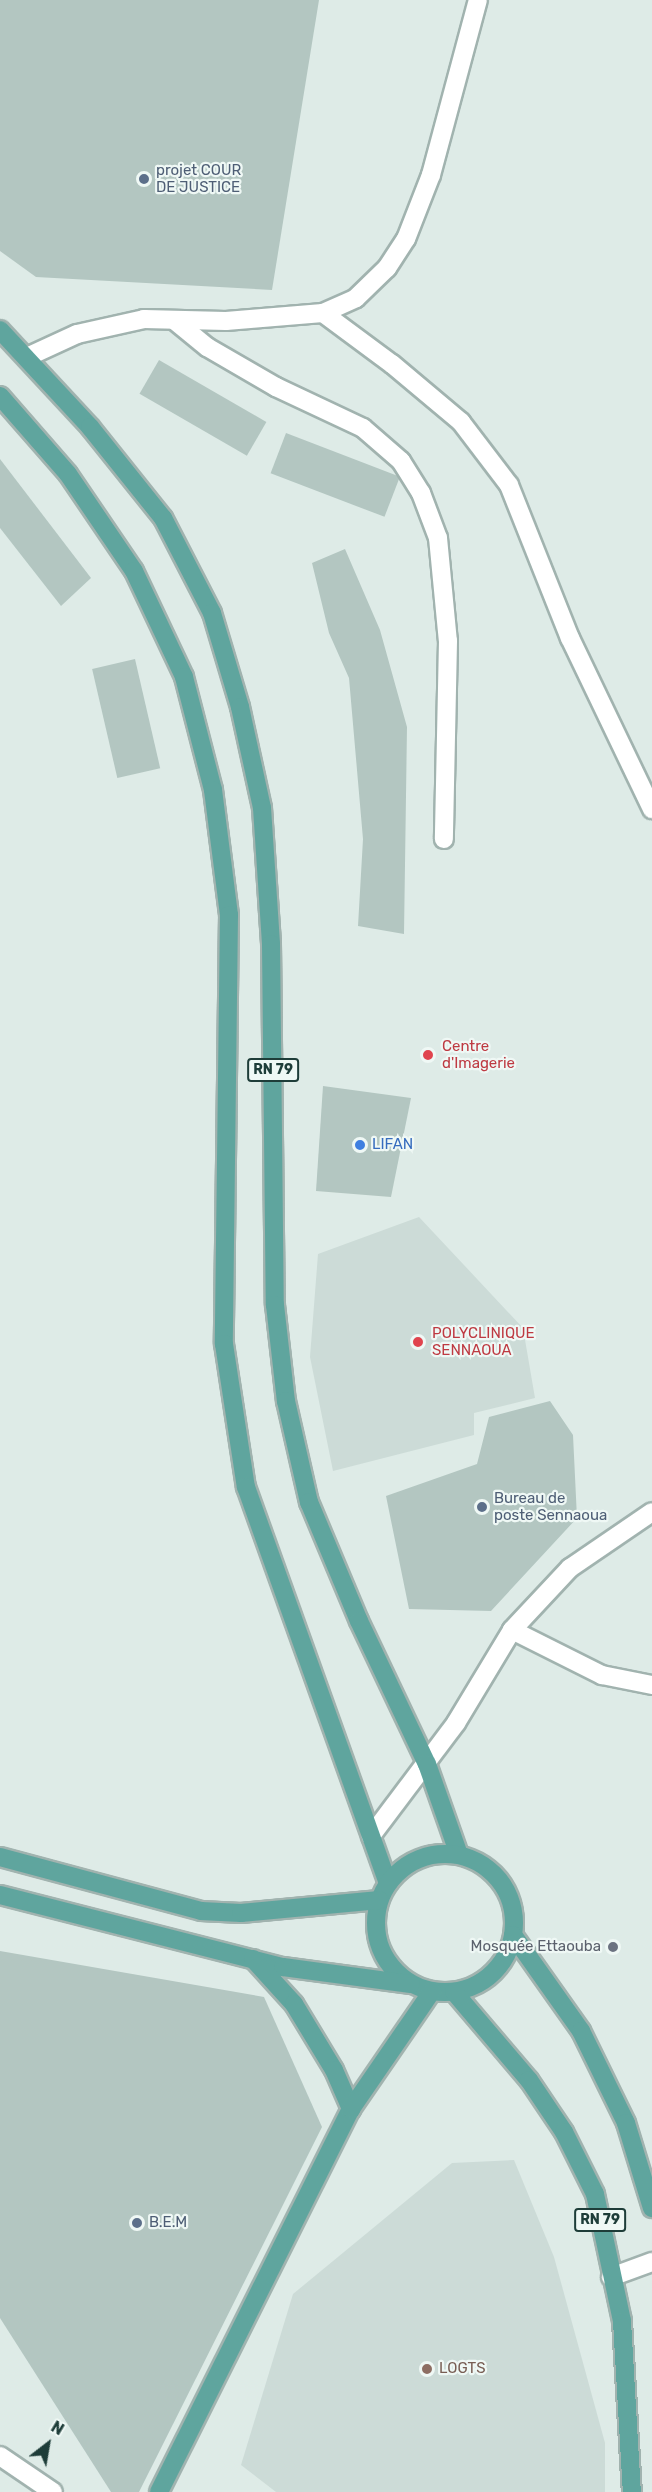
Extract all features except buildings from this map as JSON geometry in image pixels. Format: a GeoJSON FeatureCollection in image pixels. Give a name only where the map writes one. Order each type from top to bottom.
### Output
{"type":"FeatureCollection","features":[{"type":"Feature","properties":{"kind":"main road","name":"RN 79"},"geometry":{"type":"LineString","coordinates":[[0,330],[90,427],[163,518],[212,613],[240,707],[262,807],[270,932],[275,1305],[286,1401],[309,1502],[359,1621],[427,1764],[459,1855]]}},
{"type":"Feature","properties":{"kind":"main road","name":"RN 79"},"geometry":{"type":"LineString","coordinates":[[0,396],[68,474],[134,571],[184,677],[210,779],[229,915],[224,1332],[227,1366],[246,1487],[388,1883]]}},
{"type":"Feature","properties":{"kind":"main road"},"geometry":{"type":"LineString","coordinates":[[0,1895],[282,1967],[412,1984],[432,1991],[454,1992],[475,1985],[493,1973],[506,1955],[513,1935],[513,1913],[506,1892],[495,1875],[459,1855],[443,1854],[412,1862],[388,1883],[379,1900],[377,1939],[397,1972],[412,1984]]}},
{"type":"Feature","properties":{"kind":"main road"},"geometry":{"type":"LineString","coordinates":[[0,1857],[201,1911],[241,1913],[379,1900]]}},
{"type":"Feature","properties":{"kind":"main road"},"geometry":{"type":"LineString","coordinates":[[513,1935],[581,2031],[626,2123],[652,2208]]}},
{"type":"Feature","properties":{"kind":"main road"},"geometry":{"type":"LineString","coordinates":[[253,1959],[294,2004],[334,2070],[351,2109]]}},
{"type":"Feature","properties":{"kind":"main road"},"geometry":{"type":"LineString","coordinates":[[159,2492],[351,2109],[432,1991]]}},
{"type":"Feature","properties":{"kind":"main road","name":"RN 79"},"geometry":{"type":"LineString","coordinates":[[454,1992],[529,2080],[564,2132],[596,2194],[611,2277],[622,2321],[632,2492]]}},
{"type":"Feature","properties":{"kind":"street"},"geometry":{"type":"LineString","coordinates":[[27,357],[100,327],[144,319],[226,321],[322,313],[356,298],[387,268],[406,239],[431,175],[478,0]]}},
{"type":"Feature","properties":{"kind":"street"},"geometry":{"type":"LineString","coordinates":[[322,313],[393,364],[461,422],[509,485],[570,638],[652,809]]}},
{"type":"Feature","properties":{"kind":"street"},"geometry":{"type":"LineString","coordinates":[[174,320],[207,347],[276,387],[363,428],[401,461],[421,493],[438,538],[448,641],[444,839]]}},
{"type":"Feature","properties":{"kind":"street"},"geometry":{"type":"LineString","coordinates":[[371,1836],[427,1764],[512,1630],[570,1568],[652,1512]]}},
{"type":"Feature","properties":{"kind":"street"},"geometry":{"type":"LineString","coordinates":[[512,1630],[602,1675],[652,1685]]}},
{"type":"Feature","properties":{"kind":"street"},"geometry":{"type":"LineString","coordinates":[[611,2277],[652,2262]]}},
{"type":"Feature","properties":{"kind":"street"},"geometry":{"type":"LineString","coordinates":[[0,2456],[53,2492]]}},
{"type":"Feature","properties":{"kind":"shaded area","name":"POLYCLINIQUE SENNAOUA"},"geometry":{"type":"Polygon","coordinates":[[[419,1217],[523,1328],[535,1398],[474,1413],[474,1435],[333,1471],[310,1357],[318,1254],[419,1217]]]}},
{"type":"Feature","properties":{"kind":"shaded area","name":"LOGTS"},"geometry":{"type":"Polygon","coordinates":[[[514,2160],[554,2257],[605,2443],[605,2492],[276,2492],[241,2465],[293,2294],[452,2163],[514,2160]]]}},
{"type":"Feature","properties":{"kind":"place","name":"projet COUR DE JUSTICE"},"geometry":{"type":"Point","coordinates":[144,179]}},
{"type":"Feature","properties":{"kind":"place","name":"Centre d'Imagerie"},"geometry":{"type":"Point","coordinates":[428,1055]}},
{"type":"Feature","properties":{"kind":"place","name":"LIFAN"},"geometry":{"type":"Point","coordinates":[360,1145]}},
{"type":"Feature","properties":{"kind":"place","name":"POLYCLINIQUE SENNAOUA"},"geometry":{"type":"Point","coordinates":[418,1342]}},
{"type":"Feature","properties":{"kind":"place","name":"Bureau de poste Sennaoua"},"geometry":{"type":"Point","coordinates":[482,1507]}},
{"type":"Feature","properties":{"kind":"place","name":"Mosquée Ettaouba"},"geometry":{"type":"Point","coordinates":[613,1947]}},
{"type":"Feature","properties":{"kind":"place","name":"B.E.M"},"geometry":{"type":"Point","coordinates":[137,2223]}},
{"type":"Feature","properties":{"kind":"place","name":"LOGTS"},"geometry":{"type":"Point","coordinates":[427,2369]}}]}
